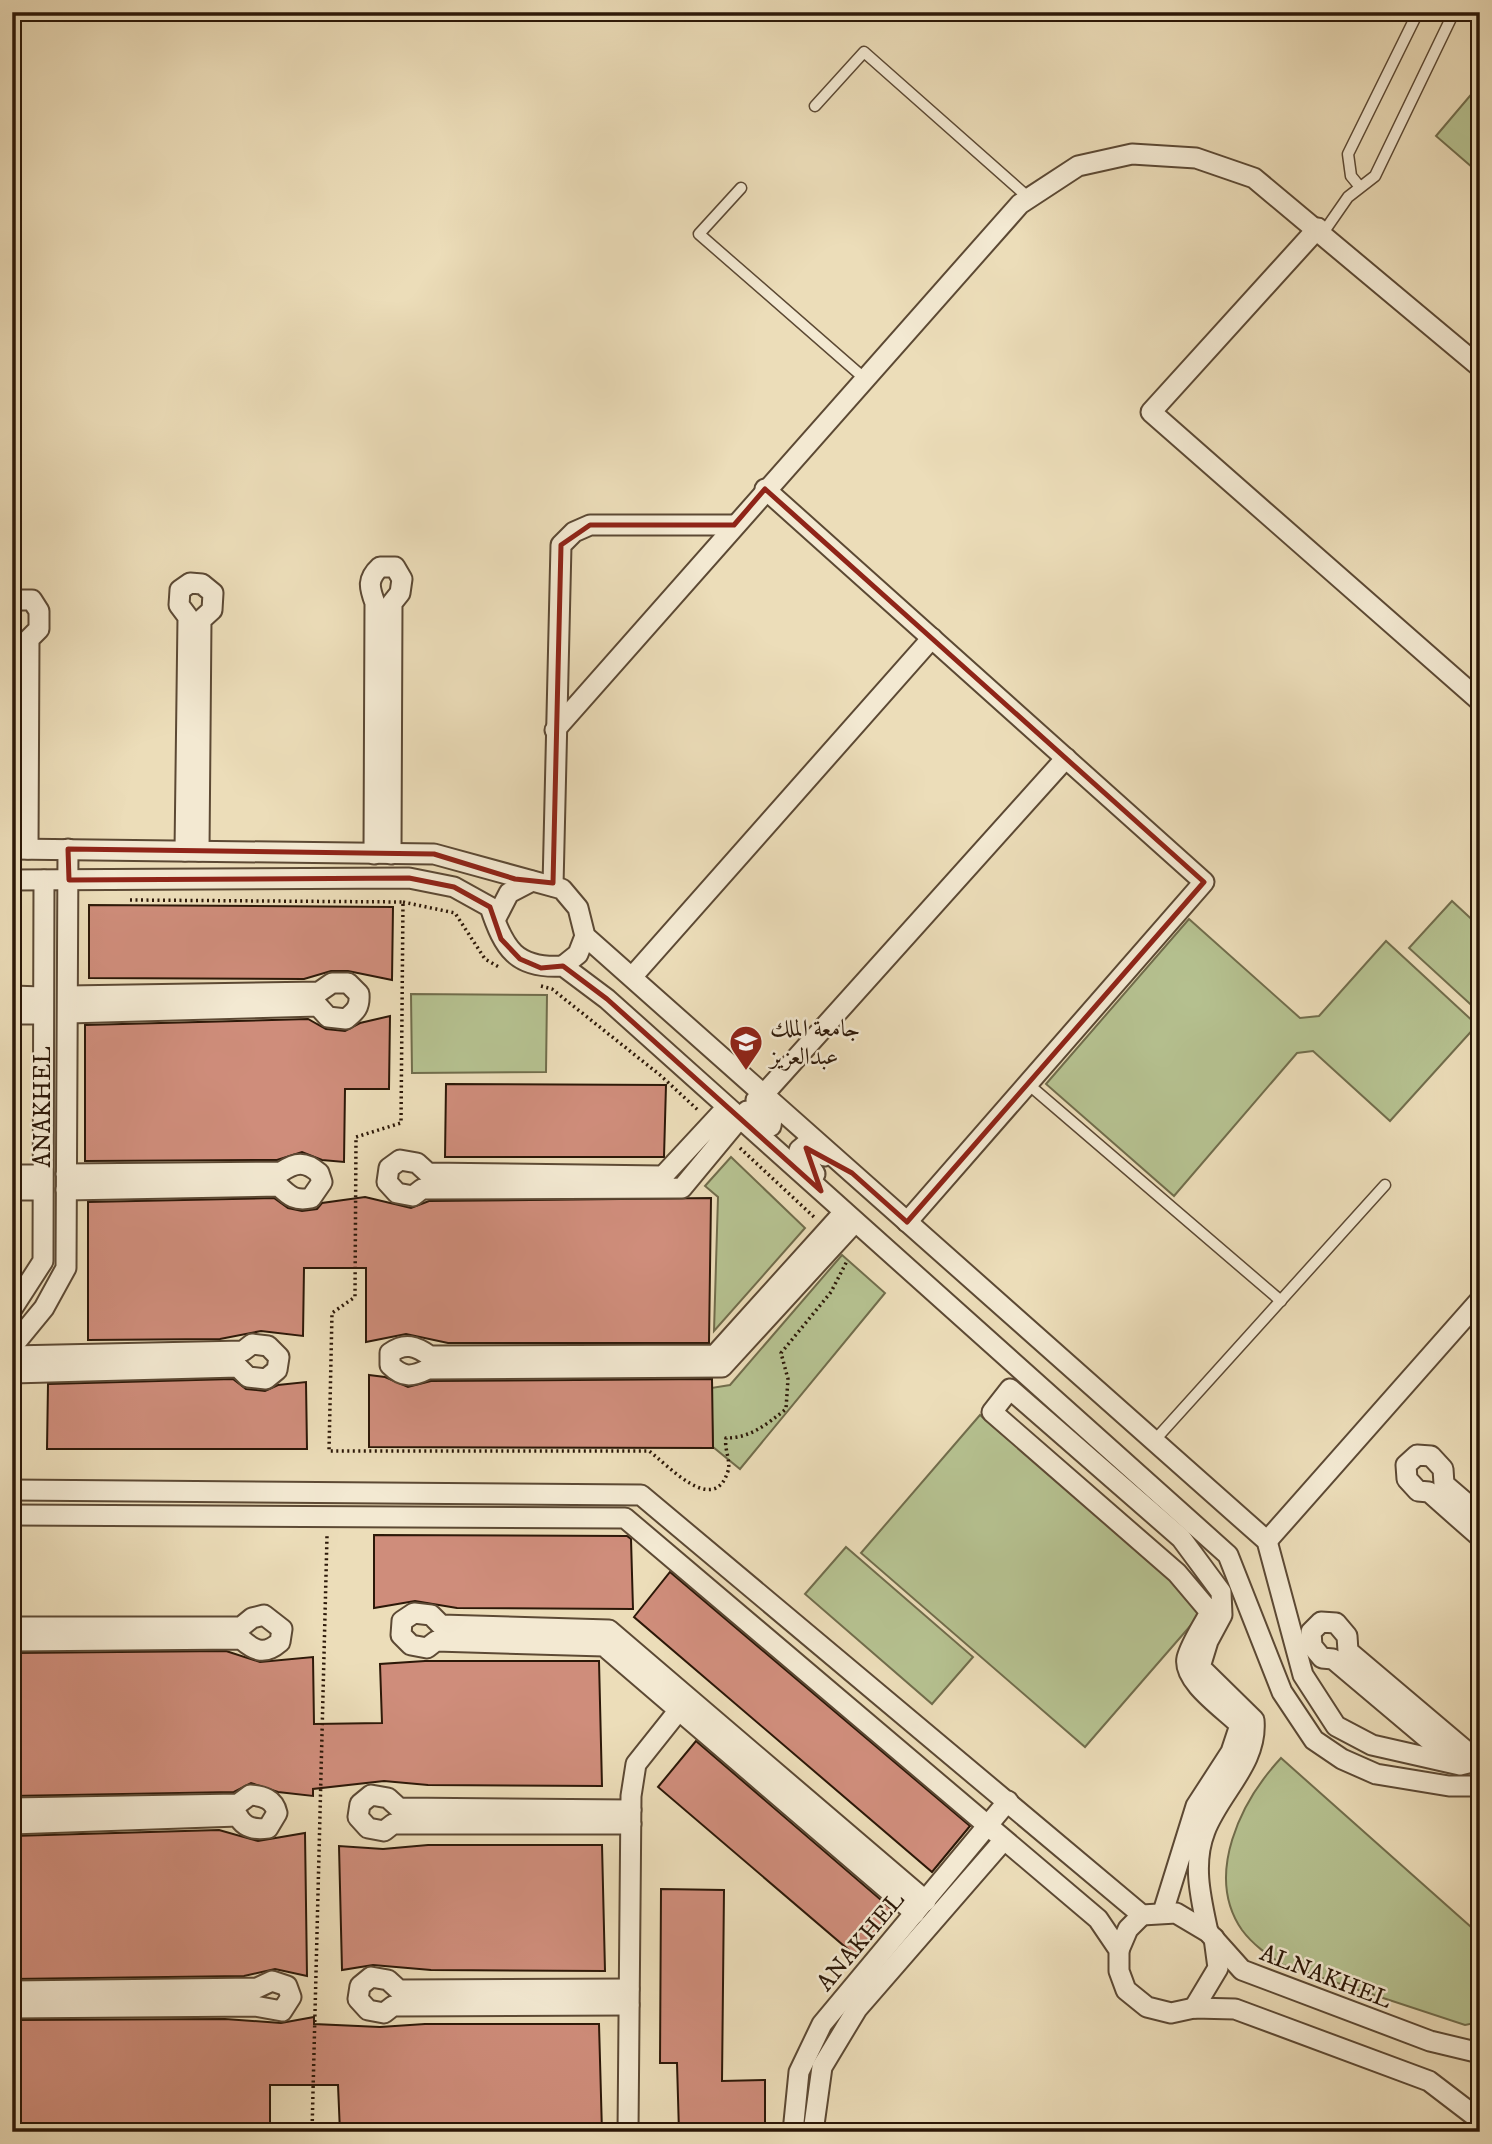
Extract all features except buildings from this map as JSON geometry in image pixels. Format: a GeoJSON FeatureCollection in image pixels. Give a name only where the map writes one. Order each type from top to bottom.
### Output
{"type":"FeatureCollection","features":[{"type":"Feature","properties":{"kind":"street"},"geometry":{"type":"LineString","coordinates":[[555,730],[765,489],[1020,204],[1077,166],[1132,154],[1196,158],[1254,178],[1480,367]]}},
{"type":"Feature","properties":{"kind":"street"},"geometry":{"type":"LineString","coordinates":[[1320,231],[1151,412],[1480,701]]}},
{"type":"Feature","properties":{"kind":"street"},"geometry":{"type":"LineString","coordinates":[[765,489],[1204,882],[907,1222]]}},
{"type":"Feature","properties":{"kind":"street"},"geometry":{"type":"LineString","coordinates":[[543,883],[555,730],[561,545],[574,532],[590,524],[734,525]]}},
{"type":"Feature","properties":{"kind":"street"},"geometry":{"type":"LineString","coordinates":[[380,567],[395,567],[402,579],[400,593],[391,603],[382,854],[375,603],[369,588],[370,576],[380,567]]}},
{"type":"Feature","properties":{"kind":"street"},"geometry":{"type":"LineString","coordinates":[[190,583],[202,584],[213,593],[212,610],[201,620],[192,851],[187,617],[179,605],[180,590],[190,583]]}},
{"type":"Feature","properties":{"kind":"street"},"geometry":{"type":"LineString","coordinates":[[12,606],[17,600],[32,600],[39,611],[39,629],[29,639],[18,849]]}},
{"type":"Feature","properties":{"kind":"street"},"geometry":{"type":"LineString","coordinates":[[12,632],[16,637],[18,849]]}},
{"type":"Feature","properties":{"kind":"street"},"geometry":{"type":"LineString","coordinates":[[632,977],[932,638]]}},
{"type":"Feature","properties":{"kind":"street"},"geometry":{"type":"LineString","coordinates":[[727,1107],[663,1176],[428,1173],[417,1163],[400,1160],[388,1168],[387,1182],[397,1193],[413,1196],[422,1189],[682,1188],[727,1107],[728,1094],[763,1126],[771,1126],[772,1119],[756,1102],[757,1088],[1066,758]]}},
{"type":"Feature","properties":{"kind":"street"},"geometry":{"type":"LineString","coordinates":[[18,849],[434,854],[515,879],[562,889],[578,908],[585,936],[1267,1542],[1303,1675],[1336,1726],[1372,1745],[1472,1762]]}},
{"type":"Feature","properties":{"kind":"street","name":"ANAKHEL"},"geometry":{"type":"LineString","coordinates":[[12,1347],[44,1308],[66,1268],[68,849]]}},
{"type":"Feature","properties":{"kind":"street"},"geometry":{"type":"LineString","coordinates":[[12,880],[409,878],[454,887],[490,907],[501,939],[520,959],[541,968],[563,966],[578,954],[585,936]]}},
{"type":"Feature","properties":{"kind":"street"},"geometry":{"type":"LineString","coordinates":[[12,1310],[43,1261],[41,1182],[44,880]]}},
{"type":"Feature","properties":{"kind":"street"},"geometry":{"type":"LineString","coordinates":[[495,920],[509,893],[543,883]]}},
{"type":"Feature","properties":{"kind":"street"},"geometry":{"type":"LineString","coordinates":[[563,966],[607,999],[1228,1555],[1282,1692],[1314,1740],[1342,1759],[1376,1774],[1449,1786],[1480,1786]]}},
{"type":"Feature","properties":{"kind":"street"},"geometry":{"type":"LineString","coordinates":[[332,983],[348,983],[359,993],[360,1002],[357,1010],[346,1019],[328,1017],[318,1006],[68,1004],[319,992],[332,983]]}},
{"type":"Feature","properties":{"kind":"street"},"geometry":{"type":"LineString","coordinates":[[12,996],[42,1005]]}},
{"type":"Feature","properties":{"kind":"street"},"geometry":{"type":"LineString","coordinates":[[12,1014],[42,1005]]}},
{"type":"Feature","properties":{"kind":"street"},"geometry":{"type":"LineString","coordinates":[[821,1191],[813,1169],[799,1150],[805,1145],[813,1146],[852,1173]]}},
{"type":"Feature","properties":{"kind":"street"},"geometry":{"type":"LineString","coordinates":[[302,1163],[319,1173],[321,1182],[311,1198],[300,1200],[279,1186],[66,1182],[281,1172],[293,1164],[302,1163]]}},
{"type":"Feature","properties":{"kind":"street"},"geometry":{"type":"LineString","coordinates":[[12,1175],[41,1182]]}},
{"type":"Feature","properties":{"kind":"street"},"geometry":{"type":"LineString","coordinates":[[12,1190],[41,1182]]}},
{"type":"Feature","properties":{"kind":"street"},"geometry":{"type":"LineString","coordinates":[[849,1217],[722,1367],[428,1369],[415,1376],[400,1375],[390,1365],[390,1353],[400,1346],[416,1347],[430,1356],[715,1355],[849,1217]]}},
{"type":"Feature","properties":{"kind":"street"},"geometry":{"type":"LineString","coordinates":[[1267,1542],[1480,1300]]}},
{"type":"Feature","properties":{"kind":"street"},"geometry":{"type":"LineString","coordinates":[[12,1356],[243,1350],[252,1344],[268,1346],[279,1357],[277,1370],[266,1379],[248,1377],[238,1367],[12,1373]]}},
{"type":"Feature","properties":{"kind":"street"},"geometry":{"type":"LineString","coordinates":[[1163,1912],[1196,1806],[1231,1752],[1240,1725],[1194,1684],[1188,1668],[1187,1658],[1210,1612],[1177,1573],[992,1412],[1010,1389],[1181,1538],[1221,1592],[1222,1615],[1208,1641],[1200,1667],[1254,1720],[1256,1740],[1205,1832],[1197,1880],[1218,1968],[1194,2008]]}},
{"type":"Feature","properties":{"kind":"street"},"geometry":{"type":"LineString","coordinates":[[1480,1515],[1444,1484],[1443,1469],[1431,1456],[1417,1455],[1406,1465],[1407,1479],[1418,1491],[1429,1492],[1480,1537]]}},
{"type":"Feature","properties":{"kind":"street"},"geometry":{"type":"LineString","coordinates":[[12,1490],[641,1495],[1142,1915],[1128,1928],[1119,1950],[1119,1971],[1126,1990],[1147,2007],[1171,2013],[1194,2008],[1235,2009],[1429,2081],[1480,2120]]}},
{"type":"Feature","properties":{"kind":"street"},"geometry":{"type":"LineString","coordinates":[[12,1515],[625,1518],[1098,1919],[1119,1950]]}},
{"type":"Feature","properties":{"kind":"street"},"geometry":{"type":"LineString","coordinates":[[414,1613],[431,1615],[441,1625],[609,1630],[920,1907],[604,1646],[436,1642],[427,1648],[411,1646],[401,1635],[402,1621],[414,1613]]}},
{"type":"Feature","properties":{"kind":"street"},"geometry":{"type":"LineString","coordinates":[[12,1627],[241,1627],[252,1618],[264,1615],[282,1629],[281,1642],[270,1651],[261,1652],[241,1639],[12,1641]]}},
{"type":"Feature","properties":{"kind":"street"},"geometry":{"type":"LineString","coordinates":[[1321,1622],[1335,1623],[1347,1636],[1348,1651],[1472,1762],[1333,1659],[1322,1658],[1312,1646],[1311,1632],[1321,1622]]}},
{"type":"Feature","properties":{"kind":"street"},"geometry":{"type":"LineString","coordinates":[[628,2132],[631,1817],[636,1764],[679,1710]]}},
{"type":"Feature","properties":{"kind":"street"},"geometry":{"type":"LineString","coordinates":[[12,1808],[238,1804],[250,1795],[268,1798],[275,1805],[277,1813],[268,1828],[259,1829],[245,1825],[238,1816],[12,1824]]}},
{"type":"Feature","properties":{"kind":"street"},"geometry":{"type":"LineString","coordinates":[[371,1795],[388,1798],[399,1808],[631,1817],[393,1824],[384,1831],[368,1828],[358,1818],[360,1804],[371,1795]]}},
{"type":"Feature","properties":{"kind":"street","name":"ANAKHEL"},"geometry":{"type":"LineString","coordinates":[[793,2132],[799,2073],[822,2024],[1008,1801]]}},
{"type":"Feature","properties":{"kind":"street"},"geometry":{"type":"LineString","coordinates":[[813,2132],[822,2067],[857,2009],[1003,1841]]}},
{"type":"Feature","properties":{"kind":"street","name":"ALNAKHEL"},"geometry":{"type":"LineString","coordinates":[[1142,1915],[1176,1913],[1211,1935],[1242,1970],[1430,2041],[1480,2053]]}},
{"type":"Feature","properties":{"kind":"street"},"geometry":{"type":"LineString","coordinates":[[371,1977],[388,1980],[399,1990],[629,1997],[393,2006],[384,2013],[368,2010],[358,1999],[360,1986],[371,1977]]}},
{"type":"Feature","properties":{"kind":"street"},"geometry":{"type":"LineString","coordinates":[[12,1991],[257,1988],[272,1981],[287,1986],[291,1997],[282,2011],[255,2006],[12,2008]]}},
{"type":"Feature","properties":{"kind":"lane"},"geometry":{"type":"LineString","coordinates":[[1360,187],[1351,176],[1348,154],[1418,12]]}},
{"type":"Feature","properties":{"kind":"lane"},"geometry":{"type":"LineString","coordinates":[[1320,231],[1348,197],[1375,176],[1454,12]]}},
{"type":"Feature","properties":{"kind":"lane"},"geometry":{"type":"LineString","coordinates":[[815,106],[864,52],[1029,198]]}},
{"type":"Feature","properties":{"kind":"lane"},"geometry":{"type":"LineString","coordinates":[[741,188],[699,234],[864,378]]}},
{"type":"Feature","properties":{"kind":"lane"},"geometry":{"type":"LineString","coordinates":[[1028,1084],[1281,1301]]}},
{"type":"Feature","properties":{"kind":"lane"},"geometry":{"type":"LineString","coordinates":[[1154,1441],[1385,1185]]}},
{"type":"Feature","properties":{"kind":"path"},"geometry":{"type":"LineString","coordinates":[[130,900],[403,902],[455,914],[485,959],[505,970]]}},
{"type":"Feature","properties":{"kind":"path"},"geometry":{"type":"LineString","coordinates":[[403,902],[401,1122],[356,1137],[355,1297],[332,1314],[329,1451],[649,1451],[690,1486],[702,1490],[714,1487],[724,1480],[729,1467],[724,1448],[726,1438],[742,1438],[763,1427],[786,1409],[788,1379],[781,1353],[831,1293],[849,1252]]}},
{"type":"Feature","properties":{"kind":"path"},"geometry":{"type":"LineString","coordinates":[[534,984],[552,989],[660,1075],[704,1116]]}},
{"type":"Feature","properties":{"kind":"path"},"geometry":{"type":"LineString","coordinates":[[739,1147],[815,1217]]}},
{"type":"Feature","properties":{"kind":"path"},"geometry":{"type":"LineString","coordinates":[[312,2132],[327,1533]]}},
{"type":"Feature","properties":{"kind":"highlighted area"},"geometry":{"type":"Polygon","coordinates":[[[765,489],[1204,882],[907,1222],[852,1173],[806,1148],[821,1191],[607,999],[563,966],[541,968],[520,959],[501,939],[490,907],[454,887],[409,878],[69,880],[68,849],[434,854],[515,879],[553,883],[561,545],[590,525],[734,525],[765,489]]]}},
{"type":"Feature","properties":{"kind":"green space"},"geometry":{"type":"Polygon","coordinates":[[[1480,84],[1480,174],[1436,136],[1480,84]]]}},
{"type":"Feature","properties":{"kind":"green space"},"geometry":{"type":"Polygon","coordinates":[[[1452,901],[1480,927],[1480,1013],[1409,948],[1452,901]]]}},
{"type":"Feature","properties":{"kind":"green space"},"geometry":{"type":"Polygon","coordinates":[[[1189,919],[1300,1018],[1319,1016],[1386,941],[1477,1025],[1390,1121],[1313,1051],[1297,1053],[1174,1196],[1046,1084],[1189,919]]]}},
{"type":"Feature","properties":{"kind":"green space"},"geometry":{"type":"Polygon","coordinates":[[[411,994],[547,995],[546,1072],[412,1073],[411,994]]]}},
{"type":"Feature","properties":{"kind":"green space"},"geometry":{"type":"Polygon","coordinates":[[[731,1157],[805,1228],[714,1331],[718,1197],[705,1186],[731,1157]]]}},
{"type":"Feature","properties":{"kind":"green space"},"geometry":{"type":"Polygon","coordinates":[[[842,1255],[885,1293],[740,1469],[713,1447],[711,1388],[730,1385],[842,1255]]]}},
{"type":"Feature","properties":{"kind":"green space"},"geometry":{"type":"Polygon","coordinates":[[[980,1415],[1205,1609],[1085,1747],[861,1553],[980,1415]]]}},
{"type":"Feature","properties":{"kind":"green space"},"geometry":{"type":"Polygon","coordinates":[[[846,1547],[973,1657],[932,1704],[805,1594],[846,1547]]]}},
{"type":"Feature","properties":{"kind":"green space"},"geometry":{"type":"Polygon","coordinates":[[[1281,1758],[1480,1935],[1480,2022],[1465,2025],[1283,1965],[1256,1945],[1242,1930],[1231,1909],[1226,1886],[1232,1840],[1253,1795],[1281,1758]]]}},
{"type":"Feature","properties":{"kind":"place","name":"جامعة الملك عبدالعزيز"},"geometry":{"type":"Point","coordinates":[746,1072]}}]}
